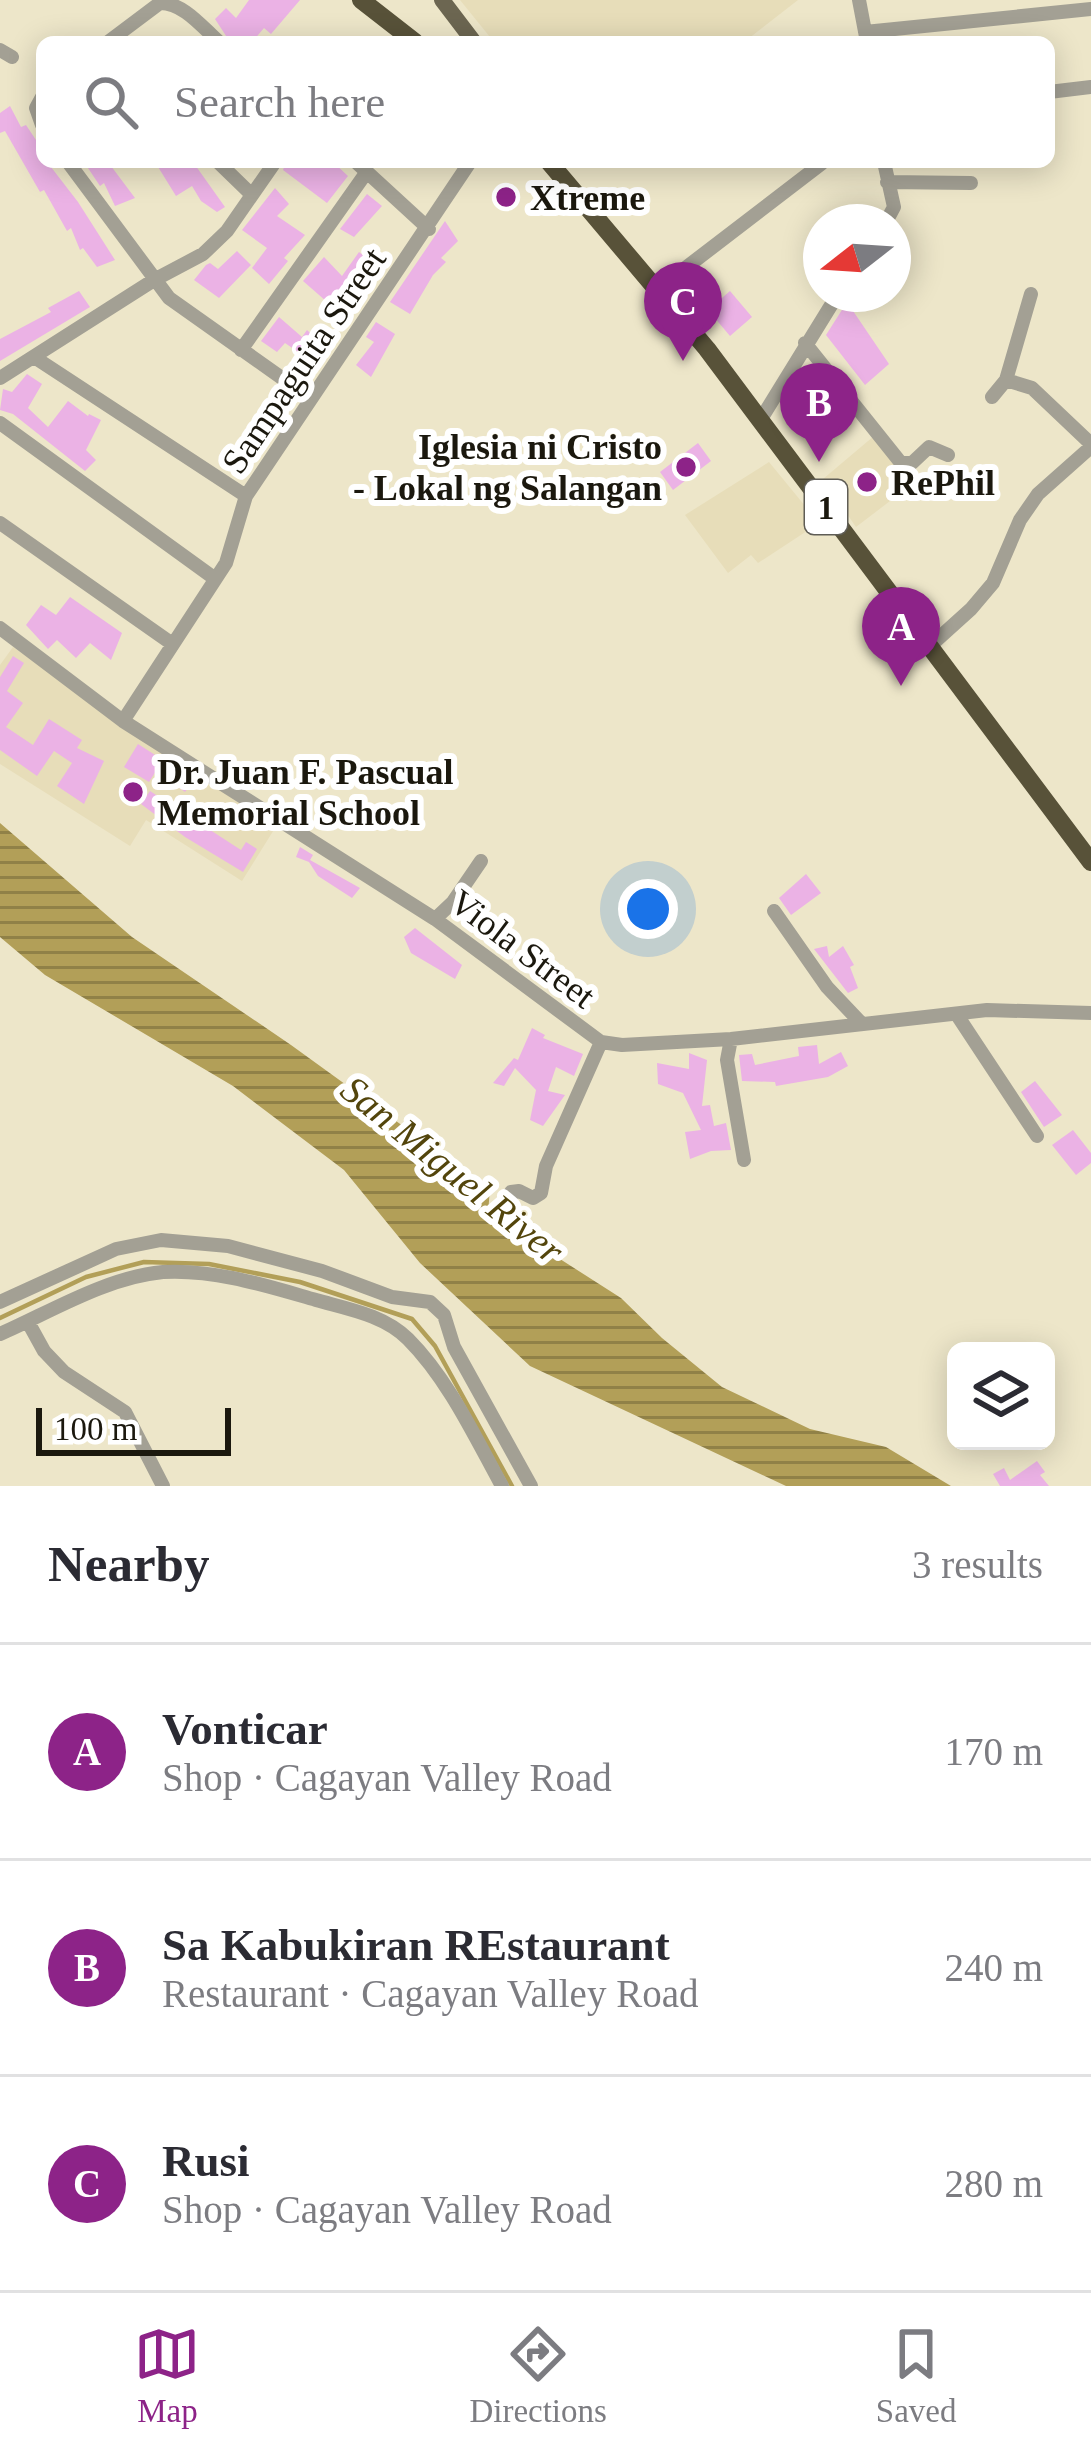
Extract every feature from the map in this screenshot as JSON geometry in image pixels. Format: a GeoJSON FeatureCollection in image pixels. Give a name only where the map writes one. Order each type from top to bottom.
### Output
{"type":"FeatureCollection","features":[{"type":"Feature","properties":{"kind":"highway"},"geometry":{"type":"LineString","coordinates":[[362,0],[407,36]]}},
{"type":"Feature","properties":{"kind":"highway","name":"1"},"geometry":{"type":"LineString","coordinates":[[554,168],[761,419],[1091,862]]}},
{"type":"Feature","properties":{"kind":"main road"},"geometry":{"type":"LineString","coordinates":[[442,0],[470,36]]}},
{"type":"Feature","properties":{"kind":"street"},"geometry":{"type":"LineString","coordinates":[[859,0],[866,36]]}},
{"type":"Feature","properties":{"kind":"street"},"geometry":{"type":"LineString","coordinates":[[116,36],[166,2],[181,8],[212,36]]}},
{"type":"Feature","properties":{"kind":"street"},"geometry":{"type":"LineString","coordinates":[[874,36],[1091,10]]}},
{"type":"Feature","properties":{"kind":"street"},"geometry":{"type":"LineString","coordinates":[[1055,91],[1091,87]]}},
{"type":"Feature","properties":{"kind":"street"},"geometry":{"type":"LineString","coordinates":[[72,168],[169,298],[310,398]]}},
{"type":"Feature","properties":{"kind":"street"},"geometry":{"type":"LineString","coordinates":[[224,168],[252,195]]}},
{"type":"Feature","properties":{"kind":"street"},"geometry":{"type":"LineString","coordinates":[[0,378],[209,249],[271,168]]}},
{"type":"Feature","properties":{"kind":"street"},"geometry":{"type":"LineString","coordinates":[[241,350],[360,168]]}},
{"type":"Feature","properties":{"kind":"street"},"geometry":{"type":"LineString","coordinates":[[362,168],[429,229]]}},
{"type":"Feature","properties":{"kind":"street","name":"Sampaguita Street"},"geometry":{"type":"LineString","coordinates":[[123,721],[228,558],[246,496],[466,168]]}},
{"type":"Feature","properties":{"kind":"street"},"geometry":{"type":"LineString","coordinates":[[658,289],[816,168]]}},
{"type":"Feature","properties":{"kind":"street"},"geometry":{"type":"LineString","coordinates":[[885,168],[893,204]]}},
{"type":"Feature","properties":{"kind":"street"},"geometry":{"type":"LineString","coordinates":[[887,182],[971,184]]}},
{"type":"Feature","properties":{"kind":"street"},"geometry":{"type":"LineString","coordinates":[[992,397],[1006,380],[1031,294]]}},
{"type":"Feature","properties":{"kind":"street"},"geometry":{"type":"LineString","coordinates":[[761,419],[826,312]]}},
{"type":"Feature","properties":{"kind":"street"},"geometry":{"type":"LineString","coordinates":[[805,343],[901,463],[912,463],[929,446],[948,455]]}},
{"type":"Feature","properties":{"kind":"street"},"geometry":{"type":"LineString","coordinates":[[34,357],[246,496]]}},
{"type":"Feature","properties":{"kind":"street"},"geometry":{"type":"LineString","coordinates":[[929,646],[992,583],[1020,520],[1038,494],[1091,446],[1032,388],[1006,380]]}},
{"type":"Feature","properties":{"kind":"street"},"geometry":{"type":"LineString","coordinates":[[0,423],[214,578]]}},
{"type":"Feature","properties":{"kind":"street"},"geometry":{"type":"LineString","coordinates":[[0,523],[171,643]]}},
{"type":"Feature","properties":{"kind":"street","name":"Viola Street"},"geometry":{"type":"LineString","coordinates":[[0,628],[123,721],[435,919],[601,1042],[731,1040],[987,1010],[1091,1013]]}},
{"type":"Feature","properties":{"kind":"street"},"geometry":{"type":"LineString","coordinates":[[435,919],[481,861]]}},
{"type":"Feature","properties":{"kind":"street"},"geometry":{"type":"LineString","coordinates":[[774,910],[827,987],[862,1024]]}},
{"type":"Feature","properties":{"kind":"street"},"geometry":{"type":"LineString","coordinates":[[957,1015],[1037,1136]]}},
{"type":"Feature","properties":{"kind":"street"},"geometry":{"type":"LineString","coordinates":[[731,1040],[727,1060],[744,1160]]}},
{"type":"Feature","properties":{"kind":"street"},"geometry":{"type":"LineString","coordinates":[[511,1192],[533,1198],[541,1193],[546,1166],[601,1042]]}},
{"type":"Feature","properties":{"kind":"street"},"geometry":{"type":"LineString","coordinates":[[0,1302],[116,1249],[161,1240],[228,1246],[322,1271],[388,1308],[502,1486]]}},
{"type":"Feature","properties":{"kind":"street"},"geometry":{"type":"LineString","coordinates":[[0,1334],[113,1284],[162,1272],[250,1281],[388,1308],[430,1302],[444,1315],[454,1347],[531,1486]]}},
{"type":"Feature","properties":{"kind":"street"},"geometry":{"type":"LineString","coordinates":[[28,1322],[44,1351],[64,1372],[125,1412],[163,1486]]}},
{"type":"Feature","properties":{"kind":"shaded area"},"geometry":{"type":"Polygon","coordinates":[[[460,0],[798,0],[752,36],[489,36],[460,0]]]}},
{"type":"Feature","properties":{"kind":"shaded area","name":"RePhil"},"geometry":{"type":"Polygon","coordinates":[[[874,436],[911,485],[856,527],[823,479],[874,436]]]}},
{"type":"Feature","properties":{"kind":"shaded area"},"geometry":{"type":"Polygon","coordinates":[[[769,462],[819,523],[758,563],[751,555],[728,573],[685,515],[769,462]]]}},
{"type":"Feature","properties":{"kind":"shaded area","name":"Dr. Juan F. Pascual Memorial School"},"geometry":{"type":"Polygon","coordinates":[[[13,647],[275,828],[242,881],[146,820],[130,846],[0,764],[0,665],[13,647]]]}},
{"type":"Feature","properties":{"kind":"water","name":"San Miguel River"},"geometry":{"type":"Polygon","coordinates":[[[0,823],[132,937],[490,1189],[488,1213],[621,1298],[722,1387],[810,1429],[886,1447],[951,1486],[786,1486],[530,1366],[420,1263],[344,1170],[233,1086],[45,975],[0,937],[0,823]]]}},
{"type":"Feature","properties":{"kind":"building"},"geometry":{"type":"Polygon","coordinates":[[[249,0],[300,0],[271,34],[264,28],[257,36],[226,36],[215,19],[226,8],[236,18],[249,0]]]}},
{"type":"Feature","properties":{"kind":"building"},"geometry":{"type":"Polygon","coordinates":[[[10,106],[21,127],[26,125],[36,140],[36,168],[52,168],[115,260],[97,267],[80,250],[71,228],[67,231],[44,190],[40,192],[5,131],[0,133],[0,113],[10,106]]]}},
{"type":"Feature","properties":{"kind":"building"},"geometry":{"type":"Polygon","coordinates":[[[88,168],[112,168],[135,198],[115,206],[104,183],[100,186],[88,168]]]}},
{"type":"Feature","properties":{"kind":"building"},"geometry":{"type":"Polygon","coordinates":[[[159,168],[197,168],[225,207],[217,212],[201,201],[192,186],[176,196],[159,168]]]}},
{"type":"Feature","properties":{"kind":"building"},"geometry":{"type":"Polygon","coordinates":[[[339,168],[348,176],[327,203],[283,170],[339,168]]]}},
{"type":"Feature","properties":{"kind":"building"},"geometry":{"type":"Polygon","coordinates":[[[275,188],[289,204],[277,216],[305,235],[269,284],[252,268],[267,248],[242,230],[275,188]]]}},
{"type":"Feature","properties":{"kind":"building"},"geometry":{"type":"Polygon","coordinates":[[[367,194],[382,206],[354,237],[340,229],[367,194]]]}},
{"type":"Feature","properties":{"kind":"building"},"geometry":{"type":"Polygon","coordinates":[[[445,221],[458,241],[441,258],[446,262],[410,314],[390,302],[445,221]]]}},
{"type":"Feature","properties":{"kind":"building"},"geometry":{"type":"Polygon","coordinates":[[[237,251],[251,265],[219,298],[194,280],[206,265],[218,269],[237,251]]]}},
{"type":"Feature","properties":{"kind":"building"},"geometry":{"type":"Polygon","coordinates":[[[359,252],[381,269],[342,315],[303,281],[324,257],[342,276],[359,252]]]}},
{"type":"Feature","properties":{"kind":"building"},"geometry":{"type":"Polygon","coordinates":[[[79,291],[90,307],[0,361],[0,339],[79,291]]]}},
{"type":"Feature","properties":{"kind":"building"},"geometry":{"type":"Polygon","coordinates":[[[730,291],[752,317],[730,336],[708,310],[730,291]]]}},
{"type":"Feature","properties":{"kind":"building"},"geometry":{"type":"Polygon","coordinates":[[[841,312],[854,312],[889,364],[865,385],[826,335],[841,312]]]}},
{"type":"Feature","properties":{"kind":"building"},"geometry":{"type":"Polygon","coordinates":[[[279,317],[302,337],[307,330],[326,348],[314,363],[285,343],[277,352],[261,341],[279,317]]]}},
{"type":"Feature","properties":{"kind":"building"},"geometry":{"type":"Polygon","coordinates":[[[376,322],[395,334],[371,377],[356,365],[374,342],[366,337],[376,322]]]}},
{"type":"Feature","properties":{"kind":"building"},"geometry":{"type":"Polygon","coordinates":[[[27,374],[42,384],[28,408],[48,427],[68,401],[101,420],[86,450],[96,460],[85,471],[13,414],[0,410],[3,389],[12,392],[27,374]]]}},
{"type":"Feature","properties":{"kind":"building","name":"Iglesia ni Cristo - Lokal ng Salangan"},"geometry":{"type":"Polygon","coordinates":[[[698,443],[711,461],[673,490],[660,472],[698,443]]]}},
{"type":"Feature","properties":{"kind":"building"},"geometry":{"type":"Polygon","coordinates":[[[70,597],[122,633],[111,660],[90,643],[76,658],[57,640],[48,649],[26,625],[41,605],[56,615],[70,597]]]}},
{"type":"Feature","properties":{"kind":"building"},"geometry":{"type":"Polygon","coordinates":[[[13,656],[24,663],[7,691],[23,703],[6,727],[33,745],[49,719],[82,740],[77,748],[104,761],[84,804],[57,786],[72,763],[54,751],[37,776],[0,750],[0,677],[13,656]]]}},
{"type":"Feature","properties":{"kind":"building"},"geometry":{"type":"Polygon","coordinates":[[[138,744],[194,780],[185,792],[156,771],[149,782],[124,767],[138,744]]]}},
{"type":"Feature","properties":{"kind":"building"},"geometry":{"type":"Polygon","coordinates":[[[150,791],[241,850],[246,842],[257,849],[243,872],[141,804],[150,791]]]}},
{"type":"Feature","properties":{"kind":"building"},"geometry":{"type":"Polygon","coordinates":[[[300,847],[313,855],[310,860],[360,888],[352,898],[318,876],[309,862],[296,857],[300,847]]]}},
{"type":"Feature","properties":{"kind":"building"},"geometry":{"type":"Polygon","coordinates":[[[806,874],[821,893],[791,915],[779,898],[806,874]]]}},
{"type":"Feature","properties":{"kind":"building"},"geometry":{"type":"Polygon","coordinates":[[[415,928],[462,965],[455,979],[411,953],[404,937],[415,928]]]}},
{"type":"Feature","properties":{"kind":"building"},"geometry":{"type":"Polygon","coordinates":[[[827,946],[829,957],[843,946],[854,965],[850,967],[858,988],[848,993],[814,949],[827,946]]]}},
{"type":"Feature","properties":{"kind":"building"},"geometry":{"type":"Polygon","coordinates":[[[532,1028],[543,1038],[583,1054],[574,1076],[556,1067],[548,1091],[565,1095],[543,1126],[530,1120],[536,1090],[515,1068],[504,1086],[493,1083],[514,1058],[518,1060],[532,1028]]]}},
{"type":"Feature","properties":{"kind":"building"},"geometry":{"type":"Polygon","coordinates":[[[817,1045],[819,1064],[841,1052],[848,1066],[828,1077],[776,1086],[775,1082],[742,1081],[739,1055],[752,1054],[755,1065],[799,1056],[798,1047],[817,1045]]]}},
{"type":"Feature","properties":{"kind":"building"},"geometry":{"type":"Polygon","coordinates":[[[689,1053],[707,1060],[702,1106],[710,1105],[714,1126],[726,1123],[731,1150],[690,1159],[685,1132],[701,1130],[683,1093],[658,1084],[657,1063],[689,1069],[689,1053]]]}},
{"type":"Feature","properties":{"kind":"building"},"geometry":{"type":"Polygon","coordinates":[[[1035,1081],[1062,1115],[1044,1127],[1021,1092],[1035,1081]]]}},
{"type":"Feature","properties":{"kind":"building"},"geometry":{"type":"Polygon","coordinates":[[[1073,1130],[1091,1153],[1091,1163],[1076,1175],[1052,1145],[1073,1130]]]}},
{"type":"Feature","properties":{"kind":"building"},"geometry":{"type":"Polygon","coordinates":[[[1037,1461],[1049,1486],[1000,1486],[993,1474],[1004,1468],[1010,1480],[1037,1461]]]}},
{"type":"Feature","properties":{"kind":"waterway"},"geometry":{"type":"LineString","coordinates":[[0,1318],[86,1277],[144,1262],[209,1264],[300,1282],[412,1319],[435,1346],[512,1486]]}},
{"type":"Feature","properties":{"kind":"place","name":"Xtreme"},"geometry":{"type":"Point","coordinates":[506,197]}},
{"type":"Feature","properties":{"kind":"place","name":"Rusi"},"geometry":{"type":"Point","coordinates":[683,361]}},
{"type":"Feature","properties":{"kind":"place","name":"Sa Kabukiran REstaurant"},"geometry":{"type":"Point","coordinates":[819,462]}},
{"type":"Feature","properties":{"kind":"place","name":"Iglesia ni Cristo - Lokal ng Salangan"},"geometry":{"type":"Point","coordinates":[686,467]}},
{"type":"Feature","properties":{"kind":"place","name":"RePhil"},"geometry":{"type":"Point","coordinates":[867,482]}},
{"type":"Feature","properties":{"kind":"place","name":"Vonticar"},"geometry":{"type":"Point","coordinates":[901,686]}},
{"type":"Feature","properties":{"kind":"place","name":"Dr. Juan F. Pascual Memorial School"},"geometry":{"type":"Point","coordinates":[133,792]}}]}
